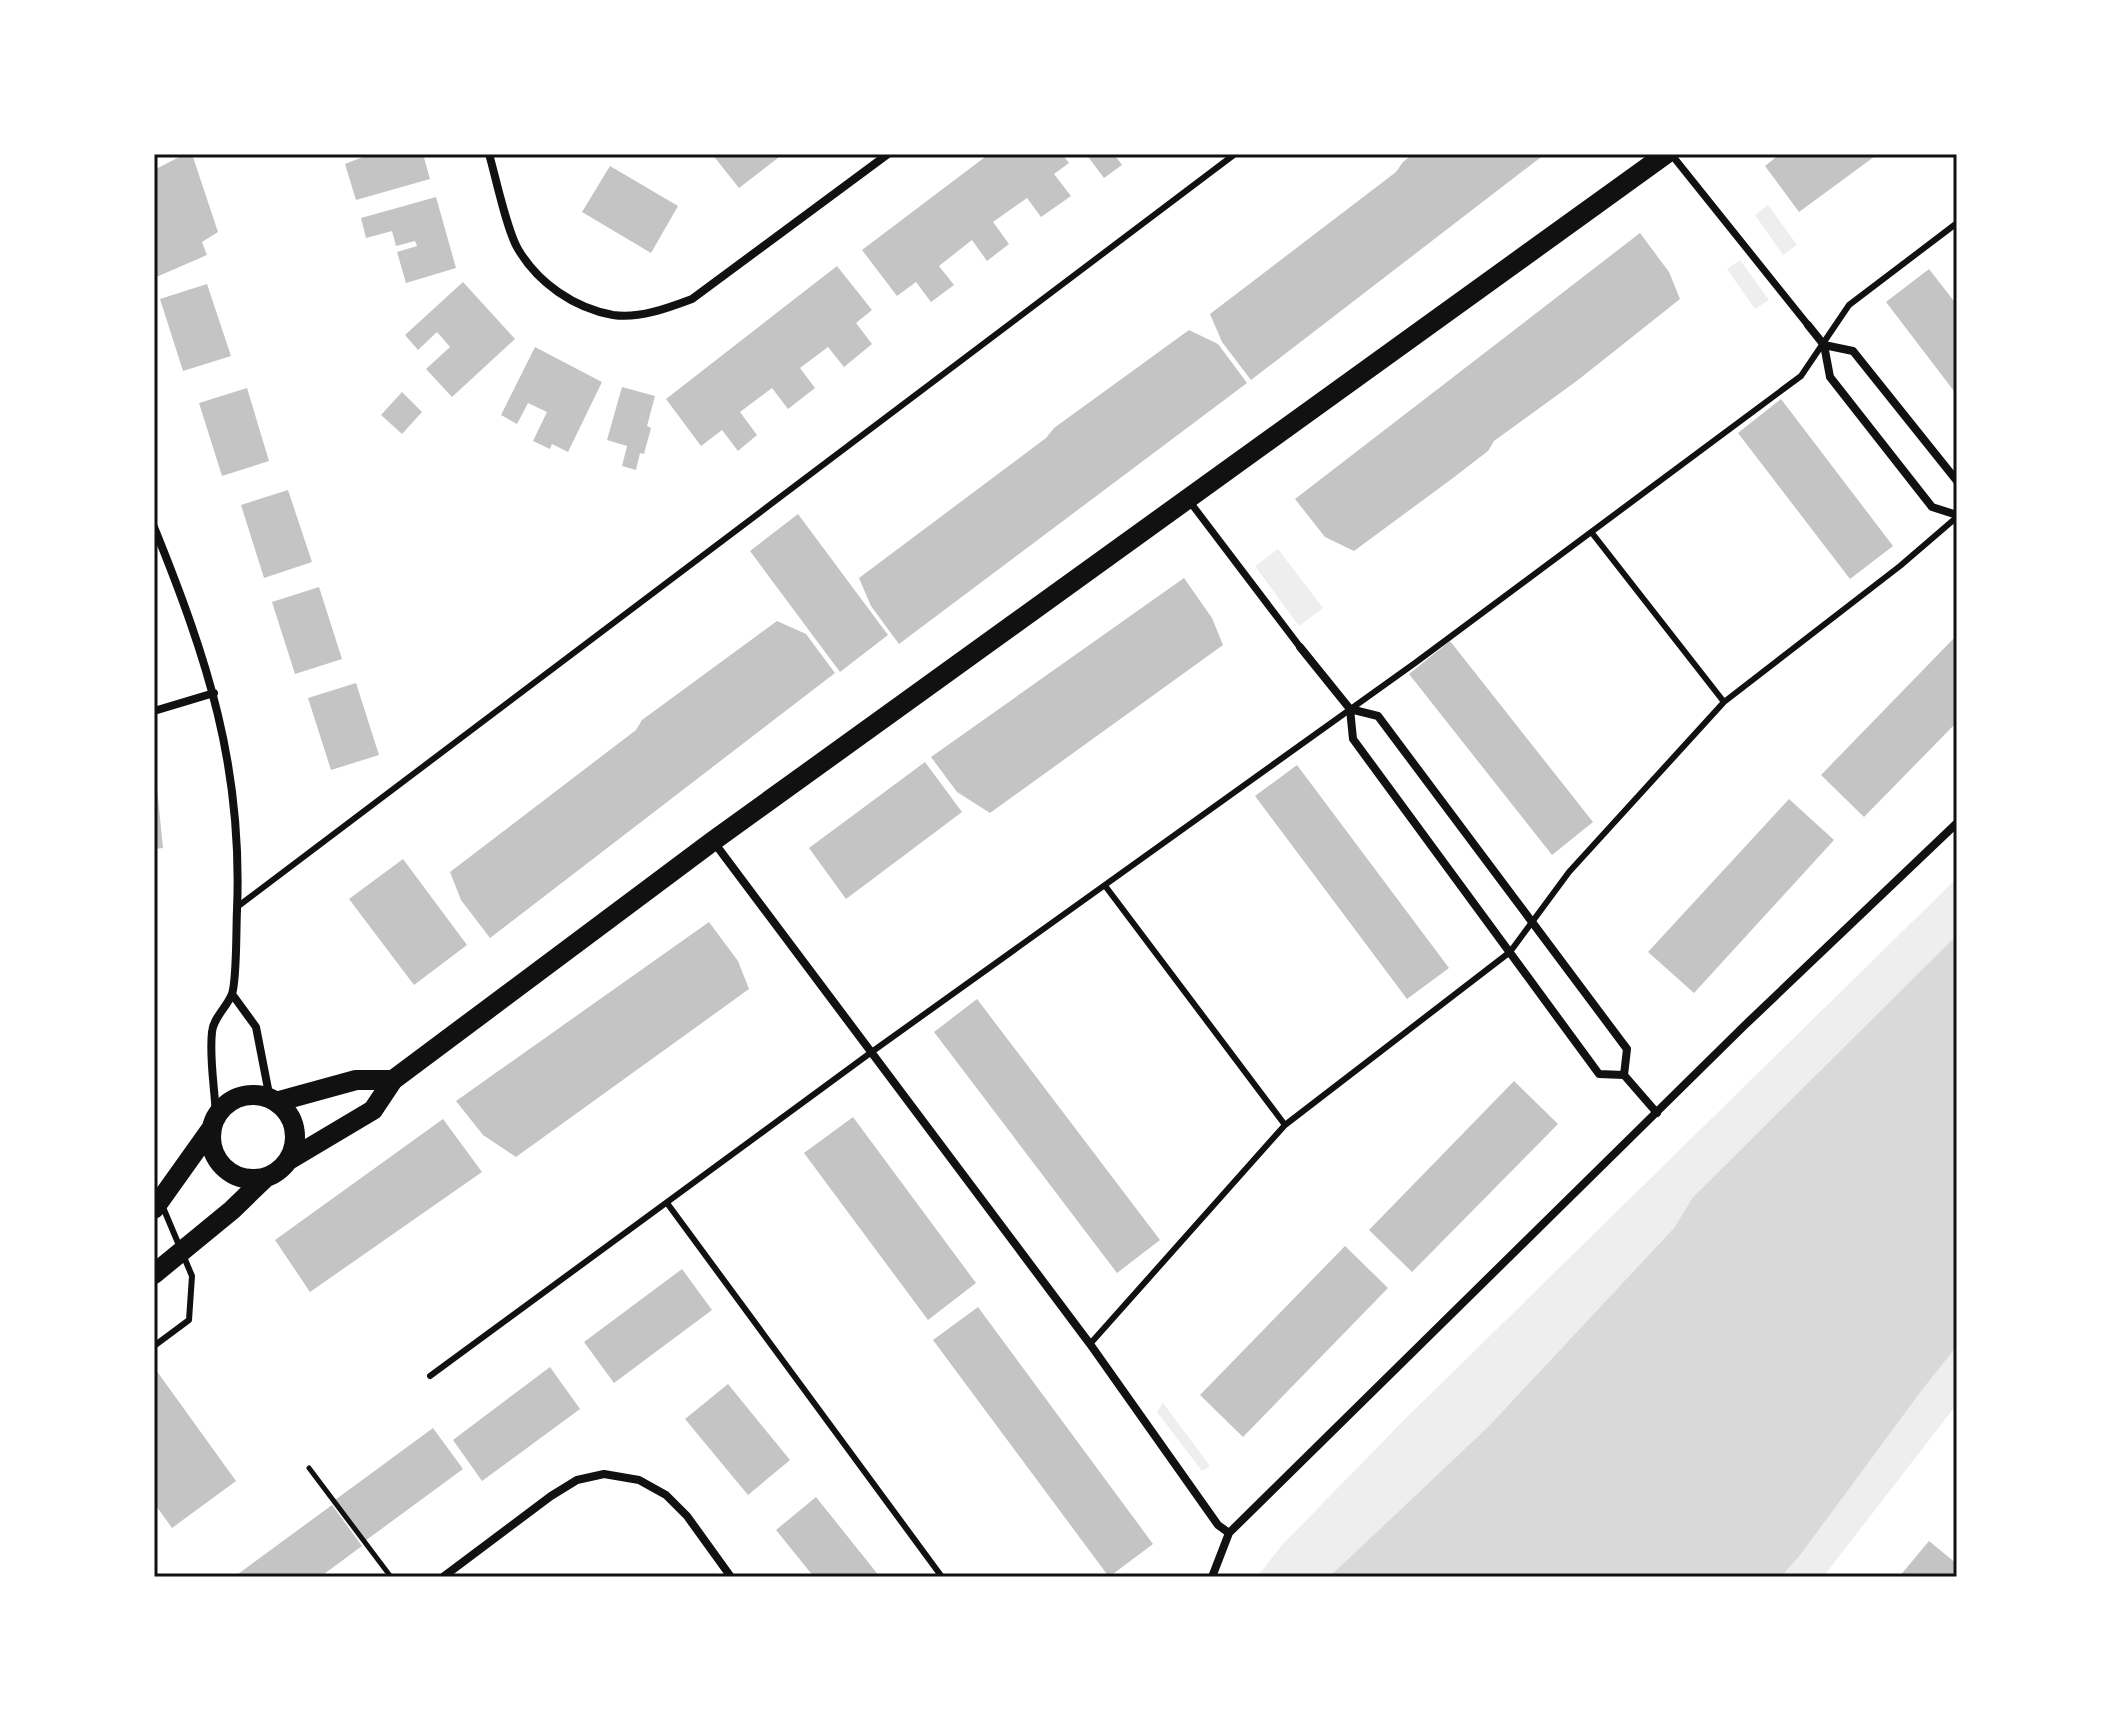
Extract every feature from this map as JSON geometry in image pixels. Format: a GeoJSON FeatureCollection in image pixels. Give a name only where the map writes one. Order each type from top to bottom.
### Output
{"type":"FeatureCollection","features":[{"type":"Feature","properties":{"kind":"main road"},"geometry":{"type":"LineString","coordinates":[[154,1274],[232,1210],[265,1178],[289,1160],[373,1110],[393,1080],[713,841],[1668,154]]}},
{"type":"Feature","properties":{"kind":"main road"},"geometry":{"type":"LineString","coordinates":[[157,1205],[225,1106],[237,1098],[250,1095],[273,1100],[356,1080],[393,1080]]}},
{"type":"Feature","properties":{"kind":"main road"},"geometry":{"type":"LineString","coordinates":[[273,1100],[286,1111],[292,1122],[294,1148],[289,1160]]}},
{"type":"Feature","properties":{"kind":"main road"},"geometry":{"type":"LineString","coordinates":[[214,1123],[211,1143],[224,1168],[237,1176],[265,1178]]}},
{"type":"Feature","properties":{"kind":"street"},"geometry":{"type":"LineString","coordinates":[[489,154],[517,248],[543,281],[573,301],[615,315],[657,311],[692,299],[888,154]]}},
{"type":"Feature","properties":{"kind":"street"},"geometry":{"type":"LineString","coordinates":[[1668,154],[1824,345],[1830,377],[1932,507],[1957,516]]}},
{"type":"Feature","properties":{"kind":"street"},"geometry":{"type":"LineString","coordinates":[[1824,345],[1853,351],[1957,481]]}},
{"type":"Feature","properties":{"kind":"street"},"geometry":{"type":"LineString","coordinates":[[1188,500],[1350,709],[1353,739],[1599,1074],[1624,1075],[1657,1113]]}},
{"type":"Feature","properties":{"kind":"street"},"geometry":{"type":"LineString","coordinates":[[154,527],[188,612],[214,693],[229,762],[235,814],[237,907],[232,994],[212,1029],[214,1123]]}},
{"type":"Feature","properties":{"kind":"street"},"geometry":{"type":"LineString","coordinates":[[154,711],[214,693]]}},
{"type":"Feature","properties":{"kind":"street"},"geometry":{"type":"LineString","coordinates":[[1350,709],[1378,716],[1627,1049],[1624,1075]]}},
{"type":"Feature","properties":{"kind":"street"},"geometry":{"type":"LineString","coordinates":[[1212,1577],[1229,1533],[1957,823]]}},
{"type":"Feature","properties":{"kind":"street"},"geometry":{"type":"LineString","coordinates":[[713,841],[1090,1344],[1218,1525],[1229,1533]]}},
{"type":"Feature","properties":{"kind":"street"},"geometry":{"type":"LineString","coordinates":[[232,994],[256,1027],[273,1100]]}},
{"type":"Feature","properties":{"kind":"street"},"geometry":{"type":"LineString","coordinates":[[443,1577],[551,1496],[577,1480],[604,1474],[639,1480],[666,1495],[687,1516],[731,1577]]}},
{"type":"Feature","properties":{"kind":"lane"},"geometry":{"type":"LineString","coordinates":[[237,907],[1235,154]]}},
{"type":"Feature","properties":{"kind":"lane"},"geometry":{"type":"LineString","coordinates":[[430,1376],[873,1051],[1106,887],[1592,533],[1801,376],[1849,305],[1957,223]]}},
{"type":"Feature","properties":{"kind":"lane"},"geometry":{"type":"LineString","coordinates":[[1090,1344],[1285,1125],[1510,952],[1569,872],[1724,702],[1900,566],[1957,516]]}},
{"type":"Feature","properties":{"kind":"lane"},"geometry":{"type":"LineString","coordinates":[[1592,533],[1724,702]]}},
{"type":"Feature","properties":{"kind":"lane"},"geometry":{"type":"LineString","coordinates":[[1106,887],[1285,1125]]}},
{"type":"Feature","properties":{"kind":"lane"},"geometry":{"type":"LineString","coordinates":[[667,1203],[942,1577]]}},
{"type":"Feature","properties":{"kind":"lane"},"geometry":{"type":"LineString","coordinates":[[154,1346],[189,1320],[192,1276],[157,1205]]}},
{"type":"Feature","properties":{"kind":"path"},"geometry":{"type":"LineString","coordinates":[[309,1468],[391,1577]]}},
{"type":"Feature","properties":{"kind":"shaded area"},"geometry":{"type":"Polygon","coordinates":[[[1768,205],[1797,245],[1783,255],[1755,215],[1768,205]]]}},
{"type":"Feature","properties":{"kind":"shaded area"},"geometry":{"type":"Polygon","coordinates":[[[1740,260],[1769,300],[1755,309],[1727,269],[1740,260]]]}},
{"type":"Feature","properties":{"kind":"shaded area"},"geometry":{"type":"Polygon","coordinates":[[[1278,549],[1323,608],[1299,626],[1255,566],[1278,549]]]}},
{"type":"Feature","properties":{"kind":"shaded area"},"geometry":{"type":"Polygon","coordinates":[[[1957,878],[1957,935],[1693,1197],[1674,1228],[1488,1427],[1329,1577],[1257,1577],[1281,1546],[1407,1417],[1957,878]]]}},
{"type":"Feature","properties":{"kind":"shaded area"},"geometry":{"type":"Polygon","coordinates":[[[1957,935],[1957,1346],[1781,1577],[1329,1577],[1488,1427],[1674,1228],[1693,1197],[1957,935]]]}},
{"type":"Feature","properties":{"kind":"shaded area"},"geometry":{"type":"Polygon","coordinates":[[[1957,1346],[1957,1404],[1823,1577],[1781,1577],[1801,1554],[1957,1346]]]}},
{"type":"Feature","properties":{"kind":"shaded area"},"geometry":{"type":"Polygon","coordinates":[[[1163,1403],[1210,1466],[1202,1471],[1157,1412],[1163,1403]]]}},
{"type":"Feature","properties":{"kind":"building"},"geometry":{"type":"Polygon","coordinates":[[[185,154],[192,154],[218,232],[202,242],[207,255],[154,278],[154,170],[185,154]]]}},
{"type":"Feature","properties":{"kind":"building"},"geometry":{"type":"Polygon","coordinates":[[[370,154],[423,154],[430,179],[356,200],[345,164],[370,154]]]}},
{"type":"Feature","properties":{"kind":"building"},"geometry":{"type":"Polygon","coordinates":[[[712,154],[783,154],[739,188],[712,154]]]}},
{"type":"Feature","properties":{"kind":"building"},"geometry":{"type":"Polygon","coordinates":[[[989,154],[1062,154],[1069,163],[1054,174],[1071,196],[1041,217],[1027,198],[993,222],[1009,244],[987,261],[972,240],[939,266],[954,285],[931,302],[916,282],[897,296],[862,250],[989,154]]]}},
{"type":"Feature","properties":{"kind":"building"},"geometry":{"type":"Polygon","coordinates":[[[1086,154],[1114,154],[1122,165],[1104,178],[1086,154]]]}},
{"type":"Feature","properties":{"kind":"building"},"geometry":{"type":"Polygon","coordinates":[[[1413,154],[1545,154],[1251,380],[1222,342],[1210,314],[1396,172],[1413,154]]]}},
{"type":"Feature","properties":{"kind":"building"},"geometry":{"type":"Polygon","coordinates":[[[1780,154],[1878,154],[1799,212],[1765,166],[1780,154]]]}},
{"type":"Feature","properties":{"kind":"building"},"geometry":{"type":"Polygon","coordinates":[[[610,166],[678,206],[651,253],[582,212],[610,166]]]}},
{"type":"Feature","properties":{"kind":"building"},"geometry":{"type":"Polygon","coordinates":[[[436,197],[456,268],[406,283],[397,252],[417,246],[415,241],[396,246],[392,231],[366,238],[361,218],[436,197]]]}},
{"type":"Feature","properties":{"kind":"building"},"geometry":{"type":"Polygon","coordinates":[[[1640,233],[1669,272],[1680,299],[1578,380],[1494,441],[1488,451],[1354,551],[1325,537],[1295,499],[1640,233]]]}},
{"type":"Feature","properties":{"kind":"building"},"geometry":{"type":"Polygon","coordinates":[[[837,266],[872,310],[856,323],[872,344],[844,367],[828,347],[800,368],[815,388],[788,409],[772,388],[740,412],[757,435],[738,451],[722,430],[701,446],[666,399],[837,266]]]}},
{"type":"Feature","properties":{"kind":"building"},"geometry":{"type":"Polygon","coordinates":[[[1929,269],[1957,305],[1957,395],[1886,302],[1929,269]]]}},
{"type":"Feature","properties":{"kind":"building"},"geometry":{"type":"Polygon","coordinates":[[[463,282],[515,339],[452,397],[426,369],[450,347],[437,332],[418,350],[405,335],[463,282]]]}},
{"type":"Feature","properties":{"kind":"building"},"geometry":{"type":"Polygon","coordinates":[[[207,284],[231,356],[183,371],[160,299],[207,284]]]}},
{"type":"Feature","properties":{"kind":"building"},"geometry":{"type":"Polygon","coordinates":[[[1189,330],[1218,344],[1247,383],[899,644],[871,606],[859,578],[1046,438],[1054,428],[1189,330]]]}},
{"type":"Feature","properties":{"kind":"building"},"geometry":{"type":"Polygon","coordinates":[[[535,347],[602,382],[568,452],[552,444],[550,449],[533,441],[547,412],[528,403],[517,424],[501,415],[535,347]]]}},
{"type":"Feature","properties":{"kind":"building"},"geometry":{"type":"Polygon","coordinates":[[[622,387],[655,396],[647,426],[651,428],[636,470],[622,466],[627,446],[607,440],[622,387]]]}},
{"type":"Feature","properties":{"kind":"building"},"geometry":{"type":"Polygon","coordinates":[[[247,388],[269,461],[222,476],[199,403],[247,388]]]}},
{"type":"Feature","properties":{"kind":"building"},"geometry":{"type":"Polygon","coordinates":[[[402,392],[422,412],[402,434],[381,415],[402,392]]]}},
{"type":"Feature","properties":{"kind":"building"},"geometry":{"type":"Polygon","coordinates":[[[1781,399],[1893,546],[1850,579],[1738,433],[1781,399]]]}},
{"type":"Feature","properties":{"kind":"building"},"geometry":{"type":"Polygon","coordinates":[[[288,490],[312,562],[264,578],[241,505],[288,490]]]}},
{"type":"Feature","properties":{"kind":"building"},"geometry":{"type":"Polygon","coordinates":[[[798,514],[888,635],[840,672],[750,551],[798,514]]]}},
{"type":"Feature","properties":{"kind":"building"},"geometry":{"type":"Polygon","coordinates":[[[1184,578],[1212,618],[1223,645],[990,813],[957,792],[931,757],[1184,578]]]}},
{"type":"Feature","properties":{"kind":"building"},"geometry":{"type":"Polygon","coordinates":[[[319,587],[342,659],[295,674],[272,602],[319,587]]]}},
{"type":"Feature","properties":{"kind":"building"},"geometry":{"type":"Polygon","coordinates":[[[777,621],[806,634],[835,673],[490,938],[461,900],[450,872],[636,730],[642,720],[777,621]]]}},
{"type":"Feature","properties":{"kind":"building"},"geometry":{"type":"Polygon","coordinates":[[[1957,635],[1957,722],[1864,817],[1821,775],[1957,635]]]}},
{"type":"Feature","properties":{"kind":"building"},"geometry":{"type":"Polygon","coordinates":[[[1450,641],[1593,822],[1552,855],[1409,674],[1450,641]]]}},
{"type":"Feature","properties":{"kind":"building"},"geometry":{"type":"Polygon","coordinates":[[[356,683],[379,755],[331,770],[308,698],[356,683]]]}},
{"type":"Feature","properties":{"kind":"building"},"geometry":{"type":"Polygon","coordinates":[[[925,762],[962,812],[846,899],[809,848],[925,762]]]}},
{"type":"Feature","properties":{"kind":"building"},"geometry":{"type":"Polygon","coordinates":[[[1297,765],[1449,968],[1407,999],[1255,796],[1297,765]]]}},
{"type":"Feature","properties":{"kind":"building"},"geometry":{"type":"Polygon","coordinates":[[[154,777],[163,848],[154,849],[154,777]]]}},
{"type":"Feature","properties":{"kind":"building"},"geometry":{"type":"Polygon","coordinates":[[[1789,799],[1834,840],[1694,993],[1648,952],[1789,799]]]}},
{"type":"Feature","properties":{"kind":"building"},"geometry":{"type":"Polygon","coordinates":[[[403,859],[467,945],[414,985],[349,899],[403,859]]]}},
{"type":"Feature","properties":{"kind":"building"},"geometry":{"type":"Polygon","coordinates":[[[709,922],[738,961],[749,989],[516,1157],[483,1135],[456,1101],[709,922]]]}},
{"type":"Feature","properties":{"kind":"building"},"geometry":{"type":"Polygon","coordinates":[[[977,999],[1160,1240],[1117,1273],[934,1032],[977,999]]]}},
{"type":"Feature","properties":{"kind":"building"},"geometry":{"type":"Polygon","coordinates":[[[1514,1081],[1558,1124],[1412,1272],[1369,1230],[1514,1081]]]}},
{"type":"Feature","properties":{"kind":"building"},"geometry":{"type":"Polygon","coordinates":[[[853,1117],[976,1283],[928,1320],[804,1153],[853,1117]]]}},
{"type":"Feature","properties":{"kind":"building"},"geometry":{"type":"Polygon","coordinates":[[[443,1119],[482,1172],[310,1292],[275,1240],[443,1119]]]}},
{"type":"Feature","properties":{"kind":"building"},"geometry":{"type":"Polygon","coordinates":[[[1345,1246],[1388,1288],[1243,1437],[1200,1395],[1345,1246]]]}},
{"type":"Feature","properties":{"kind":"building"},"geometry":{"type":"Polygon","coordinates":[[[682,1269],[712,1310],[614,1383],[584,1342],[682,1269]]]}},
{"type":"Feature","properties":{"kind":"building"},"geometry":{"type":"Polygon","coordinates":[[[978,1307],[1153,1544],[1109,1577],[933,1340],[978,1307]]]}},
{"type":"Feature","properties":{"kind":"building"},"geometry":{"type":"Polygon","coordinates":[[[550,1367],[580,1409],[482,1481],[453,1440],[550,1367]]]}},
{"type":"Feature","properties":{"kind":"building"},"geometry":{"type":"Polygon","coordinates":[[[156,1370],[236,1481],[172,1528],[154,1503],[156,1370]]]}},
{"type":"Feature","properties":{"kind":"building"},"geometry":{"type":"Polygon","coordinates":[[[728,1384],[790,1460],[748,1495],[685,1419],[728,1384]]]}},
{"type":"Feature","properties":{"kind":"building"},"geometry":{"type":"Polygon","coordinates":[[[433,1428],[463,1469],[365,1541],[335,1500],[433,1428]]]}},
{"type":"Feature","properties":{"kind":"building"},"geometry":{"type":"Polygon","coordinates":[[[816,1497],[880,1577],[814,1577],[776,1530],[816,1497]]]}},
{"type":"Feature","properties":{"kind":"building"},"geometry":{"type":"Polygon","coordinates":[[[332,1505],[362,1546],[320,1577],[234,1577],[332,1505]]]}},
{"type":"Feature","properties":{"kind":"building"},"geometry":{"type":"Polygon","coordinates":[[[1929,1541],[1957,1564],[1957,1577],[1899,1577],[1929,1541]]]}}]}
